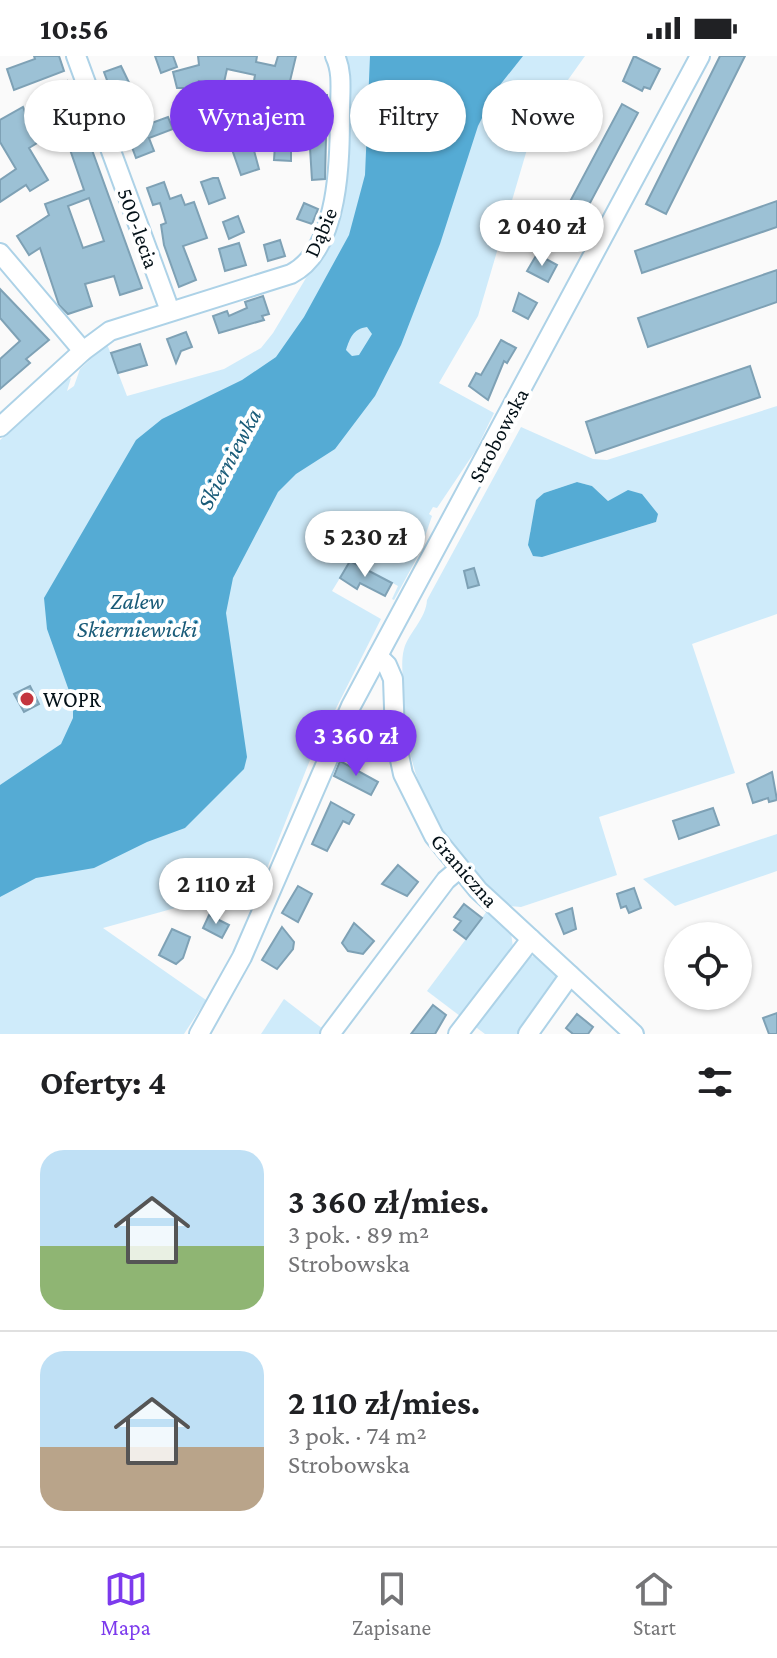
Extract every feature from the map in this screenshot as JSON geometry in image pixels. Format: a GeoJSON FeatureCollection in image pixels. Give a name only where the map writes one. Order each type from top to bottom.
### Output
{"type":"FeatureCollection","features":[{"type":"Feature","properties":{"kind":"street","name":"Dąbie"},"geometry":{"type":"LineString","coordinates":[[0,427],[83,351],[110,331],[291,274],[311,260],[336,194],[339,171],[340,71],[335,56]]}},
{"type":"Feature","properties":{"kind":"street","name":"Strobowska"},"geometry":{"type":"LineString","coordinates":[[199,1034],[232,979],[329,751],[700,56]]}},
{"type":"Feature","properties":{"kind":"street","name":"500-lecia"},"geometry":{"type":"LineString","coordinates":[[81,57],[170,311]]}},
{"type":"Feature","properties":{"kind":"street"},"geometry":{"type":"LineString","coordinates":[[0,253],[83,351]]}},
{"type":"Feature","properties":{"kind":"street","name":"Graniczna"},"geometry":{"type":"LineString","coordinates":[[378,656],[387,665],[393,679],[395,736],[408,786],[434,836],[459,869],[634,1034]]}},
{"type":"Feature","properties":{"kind":"street"},"geometry":{"type":"LineString","coordinates":[[330,1034],[446,880],[459,869]]}},
{"type":"Feature","properties":{"kind":"street"},"geometry":{"type":"LineString","coordinates":[[458,1034],[531,939]]}},
{"type":"Feature","properties":{"kind":"street"},"geometry":{"type":"LineString","coordinates":[[528,1034],[570,975]]}},
{"type":"Feature","properties":{"kind":"shaded area"},"geometry":{"type":"Polygon","coordinates":[[[347,56],[585,56],[568,80],[482,80],[482,152],[526,152],[478,316],[439,383],[494,413],[476,450],[437,508],[433,507],[429,514],[432,516],[419,554],[394,600],[398,586],[351,560],[332,591],[381,619],[310,760],[266,871],[261,869],[245,883],[241,881],[222,895],[103,928],[206,1000],[184,1034],[0,1034],[0,440],[66,380],[71,378],[67,391],[74,386],[80,369],[107,344],[127,396],[224,369],[261,348],[318,258],[347,56]]]}},
{"type":"Feature","properties":{"kind":"shaded area"},"geometry":{"type":"Polygon","coordinates":[[[777,406],[777,614],[692,644],[735,773],[599,817],[617,875],[521,907],[509,906],[448,838],[421,789],[406,732],[402,667],[404,649],[424,613],[427,600],[521,427],[593,459],[607,460],[777,406]],[[577,482],[544,493],[530,532],[627,531],[656,522],[617,497],[608,501],[592,486],[577,482]]]}},
{"type":"Feature","properties":{"kind":"shaded area"},"geometry":{"type":"Polygon","coordinates":[[[777,834],[777,871],[675,906],[643,879],[777,834]]]}},
{"type":"Feature","properties":{"kind":"shaded area"},"geometry":{"type":"Polygon","coordinates":[[[487,911],[511,933],[513,947],[460,1016],[427,991],[487,911]]]}},
{"type":"Feature","properties":{"kind":"shaded area"},"geometry":{"type":"Polygon","coordinates":[[[536,956],[560,978],[520,1034],[485,1034],[473,1025],[524,957],[536,956]]]}},
{"type":"Feature","properties":{"kind":"shaded area"},"geometry":{"type":"Polygon","coordinates":[[[284,999],[323,1029],[319,1034],[261,1034],[284,999]]]}},
{"type":"Feature","properties":{"kind":"water","name":"Zalew Skierniewicki"},"geometry":{"type":"Polygon","coordinates":[[[370,56],[523,56],[504,80],[482,80],[482,118],[440,244],[401,345],[375,396],[335,449],[296,474],[278,492],[233,578],[226,613],[247,757],[244,769],[185,828],[147,842],[94,868],[36,878],[0,897],[0,785],[61,744],[73,718],[73,702],[47,629],[44,598],[136,440],[162,419],[242,380],[276,357],[304,317],[349,235],[365,175],[366,152],[466,152],[466,80],[369,80],[370,56]],[[367,327],[355,332],[346,350],[352,356],[359,355],[372,334],[367,327]]]}},
{"type":"Feature","properties":{"kind":"water"},"geometry":{"type":"Polygon","coordinates":[[[577,482],[592,486],[608,501],[628,490],[642,494],[658,514],[656,522],[542,557],[533,556],[528,545],[536,500],[544,493],[577,482]]]}},
{"type":"Feature","properties":{"kind":"building"},"geometry":{"type":"Polygon","coordinates":[[[34,56],[59,56],[64,71],[40,80],[24,80],[24,86],[14,90],[7,69],[35,59],[34,56]]]}},
{"type":"Feature","properties":{"kind":"building"},"geometry":{"type":"Polygon","coordinates":[[[155,56],[173,56],[177,67],[161,73],[155,56]]]}},
{"type":"Feature","properties":{"kind":"building"},"geometry":{"type":"Polygon","coordinates":[[[198,56],[257,56],[256,62],[275,66],[278,56],[296,56],[290,80],[254,80],[255,75],[227,69],[225,80],[175,80],[173,72],[199,65],[198,56]]]}},
{"type":"Feature","properties":{"kind":"building"},"geometry":{"type":"Polygon","coordinates":[[[634,56],[660,69],[650,89],[644,87],[642,91],[623,81],[634,56]]]}},
{"type":"Feature","properties":{"kind":"building"},"geometry":{"type":"Polygon","coordinates":[[[720,56],[745,56],[666,214],[646,204],[720,56]]]}},
{"type":"Feature","properties":{"kind":"building"},"geometry":{"type":"Polygon","coordinates":[[[121,66],[128,80],[107,80],[104,72],[121,66]]]}},
{"type":"Feature","properties":{"kind":"building"},"geometry":{"type":"Polygon","coordinates":[[[622,104],[638,113],[566,248],[550,239],[596,152],[603,152],[603,140],[622,104]]]}},
{"type":"Feature","properties":{"kind":"building"},"geometry":{"type":"Polygon","coordinates":[[[23,107],[24,152],[31,152],[48,180],[30,191],[26,185],[0,202],[0,180],[16,169],[0,142],[0,120],[23,107]]]}},
{"type":"Feature","properties":{"kind":"building"},"geometry":{"type":"Polygon","coordinates":[[[168,117],[170,130],[154,136],[154,122],[168,117]]]}},
{"type":"Feature","properties":{"kind":"building"},"geometry":{"type":"Polygon","coordinates":[[[71,152],[93,152],[142,288],[120,295],[114,276],[85,284],[92,306],[68,314],[59,305],[40,248],[29,255],[17,236],[49,215],[45,204],[84,190],[71,152]],[[89,198],[68,206],[83,248],[104,241],[89,198]]]}},
{"type":"Feature","properties":{"kind":"building"},"geometry":{"type":"Polygon","coordinates":[[[134,152],[151,152],[136,158],[134,152]]]}},
{"type":"Feature","properties":{"kind":"building"},"geometry":{"type":"Polygon","coordinates":[[[233,152],[254,152],[259,169],[241,175],[233,152]]]}},
{"type":"Feature","properties":{"kind":"building"},"geometry":{"type":"Polygon","coordinates":[[[275,152],[291,152],[291,161],[274,160],[275,152]]]}},
{"type":"Feature","properties":{"kind":"building"},"geometry":{"type":"Polygon","coordinates":[[[310,152],[326,152],[325,179],[312,180],[310,152]]]}},
{"type":"Feature","properties":{"kind":"building"},"geometry":{"type":"Polygon","coordinates":[[[218,178],[225,198],[209,204],[201,182],[218,178]]]}},
{"type":"Feature","properties":{"kind":"building"},"geometry":{"type":"Polygon","coordinates":[[[164,182],[170,199],[181,195],[185,205],[194,202],[207,238],[183,246],[196,280],[179,287],[164,245],[161,225],[166,223],[160,203],[153,205],[147,188],[164,182]]]}},
{"type":"Feature","properties":{"kind":"building"},"geometry":{"type":"Polygon","coordinates":[[[777,201],[777,227],[642,273],[635,251],[777,201]]]}},
{"type":"Feature","properties":{"kind":"building"},"geometry":{"type":"Polygon","coordinates":[[[304,203],[318,209],[312,224],[297,219],[304,203]]]}},
{"type":"Feature","properties":{"kind":"building"},"geometry":{"type":"Polygon","coordinates":[[[238,216],[244,232],[229,239],[223,222],[238,216]]]}},
{"type":"Feature","properties":{"kind":"building"},"geometry":{"type":"Polygon","coordinates":[[[280,240],[285,256],[268,261],[264,245],[280,240]]]}},
{"type":"Feature","properties":{"kind":"building"},"geometry":{"type":"Polygon","coordinates":[[[239,243],[246,265],[225,271],[219,249],[239,243]]]}},
{"type":"Feature","properties":{"kind":"building"},"geometry":{"type":"Polygon","coordinates":[[[537,254],[557,265],[548,282],[527,271],[537,254]]]}},
{"type":"Feature","properties":{"kind":"building"},"geometry":{"type":"Polygon","coordinates":[[[777,270],[777,302],[648,347],[638,318],[777,270]]]}},
{"type":"Feature","properties":{"kind":"building"},"geometry":{"type":"Polygon","coordinates":[[[0,289],[49,340],[26,359],[30,363],[0,389],[0,359],[20,341],[0,318],[0,289]]]}},
{"type":"Feature","properties":{"kind":"building"},"geometry":{"type":"Polygon","coordinates":[[[519,293],[537,303],[528,319],[513,311],[519,293]]]}},
{"type":"Feature","properties":{"kind":"building"},"geometry":{"type":"Polygon","coordinates":[[[263,296],[269,314],[262,316],[264,320],[219,333],[213,316],[227,311],[229,316],[247,308],[245,302],[263,296]]]}},
{"type":"Feature","properties":{"kind":"building"},"geometry":{"type":"Polygon","coordinates":[[[186,332],[192,347],[181,351],[176,363],[167,339],[186,332]]]}},
{"type":"Feature","properties":{"kind":"building"},"geometry":{"type":"Polygon","coordinates":[[[501,340],[516,348],[507,363],[504,361],[488,400],[469,386],[476,373],[481,375],[501,340]]]}},
{"type":"Feature","properties":{"kind":"building"},"geometry":{"type":"Polygon","coordinates":[[[140,344],[147,365],[118,373],[111,353],[140,344]]]}},
{"type":"Feature","properties":{"kind":"building"},"geometry":{"type":"Polygon","coordinates":[[[750,366],[760,397],[596,453],[586,422],[750,366]]]}},
{"type":"Feature","properties":{"kind":"building"},"geometry":{"type":"Polygon","coordinates":[[[350,561],[392,583],[385,596],[360,583],[357,589],[340,578],[350,561]]]}},
{"type":"Feature","properties":{"kind":"building"},"geometry":{"type":"Polygon","coordinates":[[[474,568],[479,585],[468,588],[464,571],[474,568]]]}},
{"type":"Feature","properties":{"kind":"building","name":"WOPR"},"geometry":{"type":"Polygon","coordinates":[[[30,686],[39,704],[24,712],[14,694],[30,686]]]}},
{"type":"Feature","properties":{"kind":"building"},"geometry":{"type":"Polygon","coordinates":[[[340,761],[378,782],[371,795],[334,776],[340,761]]]}},
{"type":"Feature","properties":{"kind":"building"},"geometry":{"type":"Polygon","coordinates":[[[772,772],[777,800],[769,802],[768,798],[753,803],[747,784],[772,772]]]}},
{"type":"Feature","properties":{"kind":"building"},"geometry":{"type":"Polygon","coordinates":[[[331,802],[354,815],[349,824],[343,821],[327,851],[312,844],[331,802]]]}},
{"type":"Feature","properties":{"kind":"building"},"geometry":{"type":"Polygon","coordinates":[[[713,808],[719,825],[679,839],[673,821],[713,808]]]}},
{"type":"Feature","properties":{"kind":"building"},"geometry":{"type":"Polygon","coordinates":[[[398,865],[418,882],[407,896],[382,884],[398,865]]]}},
{"type":"Feature","properties":{"kind":"building"},"geometry":{"type":"Polygon","coordinates":[[[298,886],[312,894],[298,922],[282,913],[298,886]]]}},
{"type":"Feature","properties":{"kind":"building"},"geometry":{"type":"Polygon","coordinates":[[[634,888],[641,908],[629,913],[626,906],[621,908],[617,894],[634,888]]]}},
{"type":"Feature","properties":{"kind":"building"},"geometry":{"type":"Polygon","coordinates":[[[464,904],[482,918],[466,939],[454,930],[461,921],[454,917],[464,904]]]}},
{"type":"Feature","properties":{"kind":"building"},"geometry":{"type":"Polygon","coordinates":[[[572,908],[576,929],[564,934],[556,914],[572,908]]]}},
{"type":"Feature","properties":{"kind":"building"},"geometry":{"type":"Polygon","coordinates":[[[209,915],[229,925],[222,938],[203,928],[209,915]]]}},
{"type":"Feature","properties":{"kind":"building"},"geometry":{"type":"Polygon","coordinates":[[[354,923],[374,941],[363,954],[348,951],[342,943],[354,923]]]}},
{"type":"Feature","properties":{"kind":"building"},"geometry":{"type":"Polygon","coordinates":[[[282,927],[294,942],[293,949],[277,969],[262,960],[282,927]]]}},
{"type":"Feature","properties":{"kind":"building"},"geometry":{"type":"Polygon","coordinates":[[[172,929],[190,937],[183,958],[176,964],[159,955],[172,929]]]}},
{"type":"Feature","properties":{"kind":"building"},"geometry":{"type":"Polygon","coordinates":[[[433,1005],[446,1015],[435,1034],[411,1034],[433,1005]]]}},
{"type":"Feature","properties":{"kind":"building"},"geometry":{"type":"Polygon","coordinates":[[[777,1013],[777,1034],[769,1034],[763,1018],[777,1013]]]}},
{"type":"Feature","properties":{"kind":"building"},"geometry":{"type":"Polygon","coordinates":[[[577,1014],[593,1027],[588,1034],[573,1034],[566,1028],[577,1014]]]}},
{"type":"Feature","properties":{"kind":"place","name":"WOPR"},"geometry":{"type":"Point","coordinates":[27,699]}},
{"type":"Feature","properties":{"kind":"water label","name":"Skierniewka"},"geometry":{"type":"Point","coordinates":[229,459]}}]}
